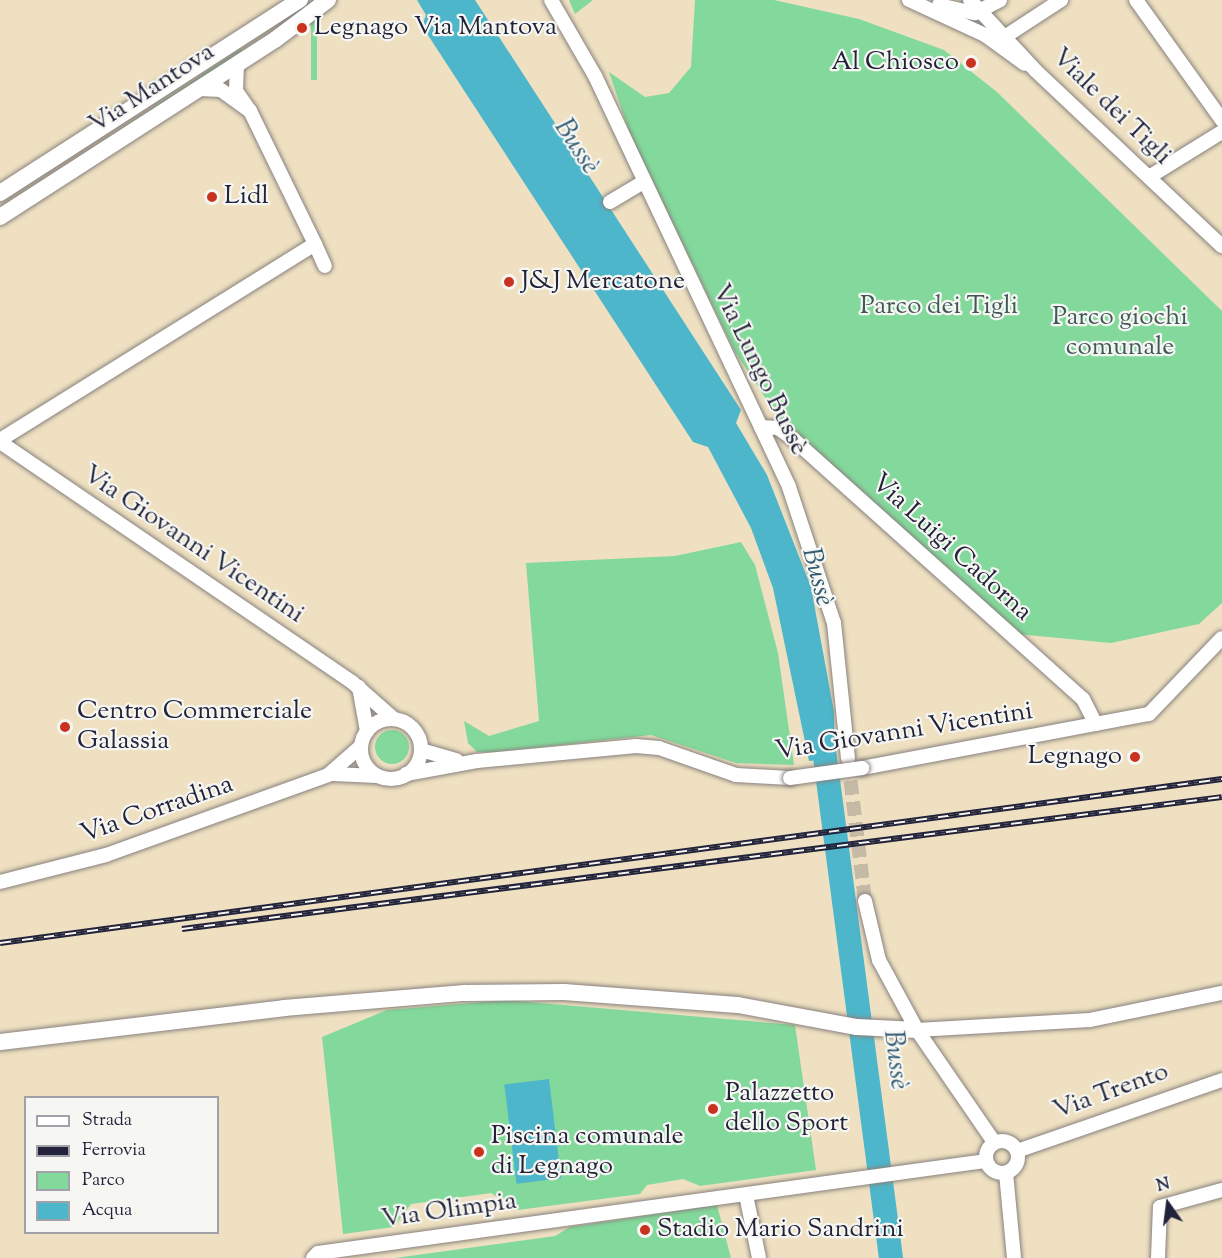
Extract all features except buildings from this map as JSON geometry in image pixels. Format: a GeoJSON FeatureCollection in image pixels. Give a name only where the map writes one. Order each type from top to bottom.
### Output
{"type":"FeatureCollection","features":[{"type":"Feature","properties":{"kind":"main road","name":"Via Mantova"},"geometry":{"type":"LineString","coordinates":[[0,193],[300,0]]}},
{"type":"Feature","properties":{"kind":"main road","name":"Via Mantova"},"geometry":{"type":"LineString","coordinates":[[0,217],[237,65],[328,0]]}},
{"type":"Feature","properties":{"kind":"main road"},"geometry":{"type":"LineString","coordinates":[[0,1042],[284,1008],[464,993],[617,995],[738,1005],[884,1030],[917,1030]]}},
{"type":"Feature","properties":{"kind":"street","name":"Via Lungo Bussè"},"geometry":{"type":"LineString","coordinates":[[540,0],[567,22]]}},
{"type":"Feature","properties":{"kind":"street","name":"Via Lungo Bussè"},"geometry":{"type":"LineString","coordinates":[[551,0],[567,22],[761,427],[821,573],[844,675],[848,758]]}},
{"type":"Feature","properties":{"kind":"street"},"geometry":{"type":"LineString","coordinates":[[563,0],[567,22]]}},
{"type":"Feature","properties":{"kind":"street"},"geometry":{"type":"LineString","coordinates":[[909,0],[975,5],[999,0]]}},
{"type":"Feature","properties":{"kind":"street"},"geometry":{"type":"LineString","coordinates":[[909,0],[969,26],[1036,71]]}},
{"type":"Feature","properties":{"kind":"street"},"geometry":{"type":"LineString","coordinates":[[1006,36],[1060,0]]}},
{"type":"Feature","properties":{"kind":"street"},"geometry":{"type":"LineString","coordinates":[[1136,0],[1222,120]]}},
{"type":"Feature","properties":{"kind":"street","name":"Viale dei Tigli"},"geometry":{"type":"LineString","coordinates":[[975,5],[1036,71],[1222,246]]}},
{"type":"Feature","properties":{"kind":"street"},"geometry":{"type":"LineString","coordinates":[[237,65],[236,91],[250,111],[325,266]]}},
{"type":"Feature","properties":{"kind":"street"},"geometry":{"type":"LineString","coordinates":[[200,89],[221,90],[250,111]]}},
{"type":"Feature","properties":{"kind":"street"},"geometry":{"type":"LineString","coordinates":[[1149,177],[1222,132]]}},
{"type":"Feature","properties":{"kind":"street"},"geometry":{"type":"LineString","coordinates":[[610,202],[643,182]]}},
{"type":"Feature","properties":{"kind":"street"},"geometry":{"type":"LineString","coordinates":[[0,441],[315,244]]}},
{"type":"Feature","properties":{"kind":"street","name":"Via Luigi Cadorna"},"geometry":{"type":"LineString","coordinates":[[761,427],[778,428],[793,439],[1083,699],[1096,724]]}},
{"type":"Feature","properties":{"kind":"street","name":"Via Giovanni Vicentini"},"geometry":{"type":"LineString","coordinates":[[0,441],[359,687],[394,719],[415,732],[421,750],[440,759],[477,761]]}},
{"type":"Feature","properties":{"kind":"street","name":"Via Giovanni Vicentini"},"geometry":{"type":"LineString","coordinates":[[378,776],[406,774],[477,761],[636,746],[750,778],[790,778],[862,768],[1096,724],[1161,707],[1222,638]]}},
{"type":"Feature","properties":{"kind":"street"},"geometry":{"type":"LineString","coordinates":[[359,687],[367,731]]}},
{"type":"Feature","properties":{"kind":"street"},"geometry":{"type":"LineString","coordinates":[[378,776],[366,765],[361,746],[367,731],[380,721],[394,719]]}},
{"type":"Feature","properties":{"kind":"street","name":"Via Corradina"},"geometry":{"type":"LineString","coordinates":[[328,775],[361,746]]}},
{"type":"Feature","properties":{"kind":"street"},"geometry":{"type":"LineString","coordinates":[[406,774],[421,750]]}},
{"type":"Feature","properties":{"kind":"street","name":"Via Corradina"},"geometry":{"type":"LineString","coordinates":[[0,882],[106,855],[328,775],[378,776]]}},
{"type":"Feature","properties":{"kind":"street"},"geometry":{"type":"LineString","coordinates":[[865,901],[876,953],[917,1030],[994,1142]]}},
{"type":"Feature","properties":{"kind":"street"},"geometry":{"type":"LineString","coordinates":[[917,1030],[1090,1020],[1222,993]]}},
{"type":"Feature","properties":{"kind":"street","name":"Via Trento"},"geometry":{"type":"LineString","coordinates":[[1017,1151],[1222,1080]]}},
{"type":"Feature","properties":{"kind":"street"},"geometry":{"type":"LineString","coordinates":[[994,1142],[1008,1142],[1017,1151],[1015,1166],[1006,1173],[995,1172],[985,1161],[994,1142]]}},
{"type":"Feature","properties":{"kind":"street","name":"Via Olimpia"},"geometry":{"type":"LineString","coordinates":[[313,1258],[318,1252],[985,1161]]}},
{"type":"Feature","properties":{"kind":"street"},"geometry":{"type":"LineString","coordinates":[[1006,1173],[1014,1258]]}},
{"type":"Feature","properties":{"kind":"street"},"geometry":{"type":"LineString","coordinates":[[1158,1258],[1160,1207],[1222,1190]]}},
{"type":"Feature","properties":{"kind":"street"},"geometry":{"type":"LineString","coordinates":[[746,1195],[759,1258]]}},
{"type":"Feature","properties":{"kind":"green space"},"geometry":{"type":"Polygon","coordinates":[[[311,0],[317,0],[317,80],[311,80],[311,0]]]}},
{"type":"Feature","properties":{"kind":"green space"},"geometry":{"type":"Polygon","coordinates":[[[569,0],[593,0],[575,14],[569,0]]]}},
{"type":"Feature","properties":{"kind":"green space","name":"Parco dei Tigli"},"geometry":{"type":"Polygon","coordinates":[[[695,0],[774,0],[859,19],[944,50],[997,92],[1222,311],[1222,603],[1199,624],[1111,643],[1017,634],[785,428],[735,352],[631,137],[609,72],[645,97],[669,93],[691,67],[695,0]]]}},
{"type":"Feature","properties":{"kind":"green space"},"geometry":{"type":"Polygon","coordinates":[[[240,49],[242,52],[6,212],[4,208],[240,49]]]}},
{"type":"Feature","properties":{"kind":"green space"},"geometry":{"type":"Polygon","coordinates":[[[741,542],[755,565],[778,653],[794,765],[736,763],[651,735],[496,752],[477,752],[468,743],[464,721],[489,736],[539,721],[526,563],[675,556],[741,542]]]}},
{"type":"Feature","properties":{"kind":"green space"},"geometry":{"type":"Polygon","coordinates":[[[392,730],[404,735],[409,747],[404,759],[392,764],[380,759],[375,747],[380,735],[392,730]]]}},
{"type":"Feature","properties":{"kind":"green space","name":"Piscina comunale di Legnago"},"geometry":{"type":"Polygon","coordinates":[[[506,1000],[795,1025],[816,1170],[700,1186],[683,1179],[647,1185],[640,1194],[518,1210],[491,1193],[411,1204],[394,1227],[343,1234],[322,1037],[387,1010],[506,1000]]]}},
{"type":"Feature","properties":{"kind":"green space","name":"Stadio Mario Sandrini"},"geometry":{"type":"Polygon","coordinates":[[[717,1205],[731,1258],[395,1258],[555,1236],[570,1227],[717,1205]]]}},
{"type":"Feature","properties":{"kind":"water"},"geometry":{"type":"Polygon","coordinates":[[[417,0],[475,0],[741,410],[736,423],[767,475],[811,587],[834,712],[835,758],[809,761],[773,588],[751,528],[708,447],[693,442],[422,26],[426,15],[417,0]]]}},
{"type":"Feature","properties":{"kind":"water"},"geometry":{"type":"Polygon","coordinates":[[[549,1079],[561,1178],[517,1184],[504,1084],[549,1079]]]}},
{"type":"Feature","properties":{"kind":"waterway","name":"Bussè"},"geometry":{"type":"LineString","coordinates":[[821,727],[891,1258]]}},
{"type":"Feature","properties":{"kind":"tunnel"},"geometry":{"type":"LineString","coordinates":[[848,760],[865,901]]}},
{"type":"Feature","properties":{"kind":"railway"},"geometry":{"type":"LineString","coordinates":[[0,943],[1222,779]]}},
{"type":"Feature","properties":{"kind":"railway"},"geometry":{"type":"LineString","coordinates":[[182,929],[1222,797]]}},
{"type":"Feature","properties":{"kind":"place","name":"Legnago Via Mantova"},"geometry":{"type":"Point","coordinates":[302,28]}},
{"type":"Feature","properties":{"kind":"place","name":"Al Chiosco"},"geometry":{"type":"Point","coordinates":[971,63]}},
{"type":"Feature","properties":{"kind":"place","name":"Lidl"},"geometry":{"type":"Point","coordinates":[212,197]}},
{"type":"Feature","properties":{"kind":"place","name":"J&J Mercatone"},"geometry":{"type":"Point","coordinates":[509,282]}},
{"type":"Feature","properties":{"kind":"place","name":"Centro Commerciale Galassia"},"geometry":{"type":"Point","coordinates":[65,727]}},
{"type":"Feature","properties":{"kind":"place","name":"Legnago"},"geometry":{"type":"Point","coordinates":[1135,757]}},
{"type":"Feature","properties":{"kind":"place","name":"Palazzetto dello Sport"},"geometry":{"type":"Point","coordinates":[713,1109]}},
{"type":"Feature","properties":{"kind":"place","name":"Piscina comunale di Legnago"},"geometry":{"type":"Point","coordinates":[479,1152]}},
{"type":"Feature","properties":{"kind":"place","name":"Stadio Mario Sandrini"},"geometry":{"type":"Point","coordinates":[645,1230]}},
{"type":"Feature","properties":{"kind":"park label","name":"Parco giochi comunale"},"geometry":{"type":"Point","coordinates":[1120,333]}}]}
